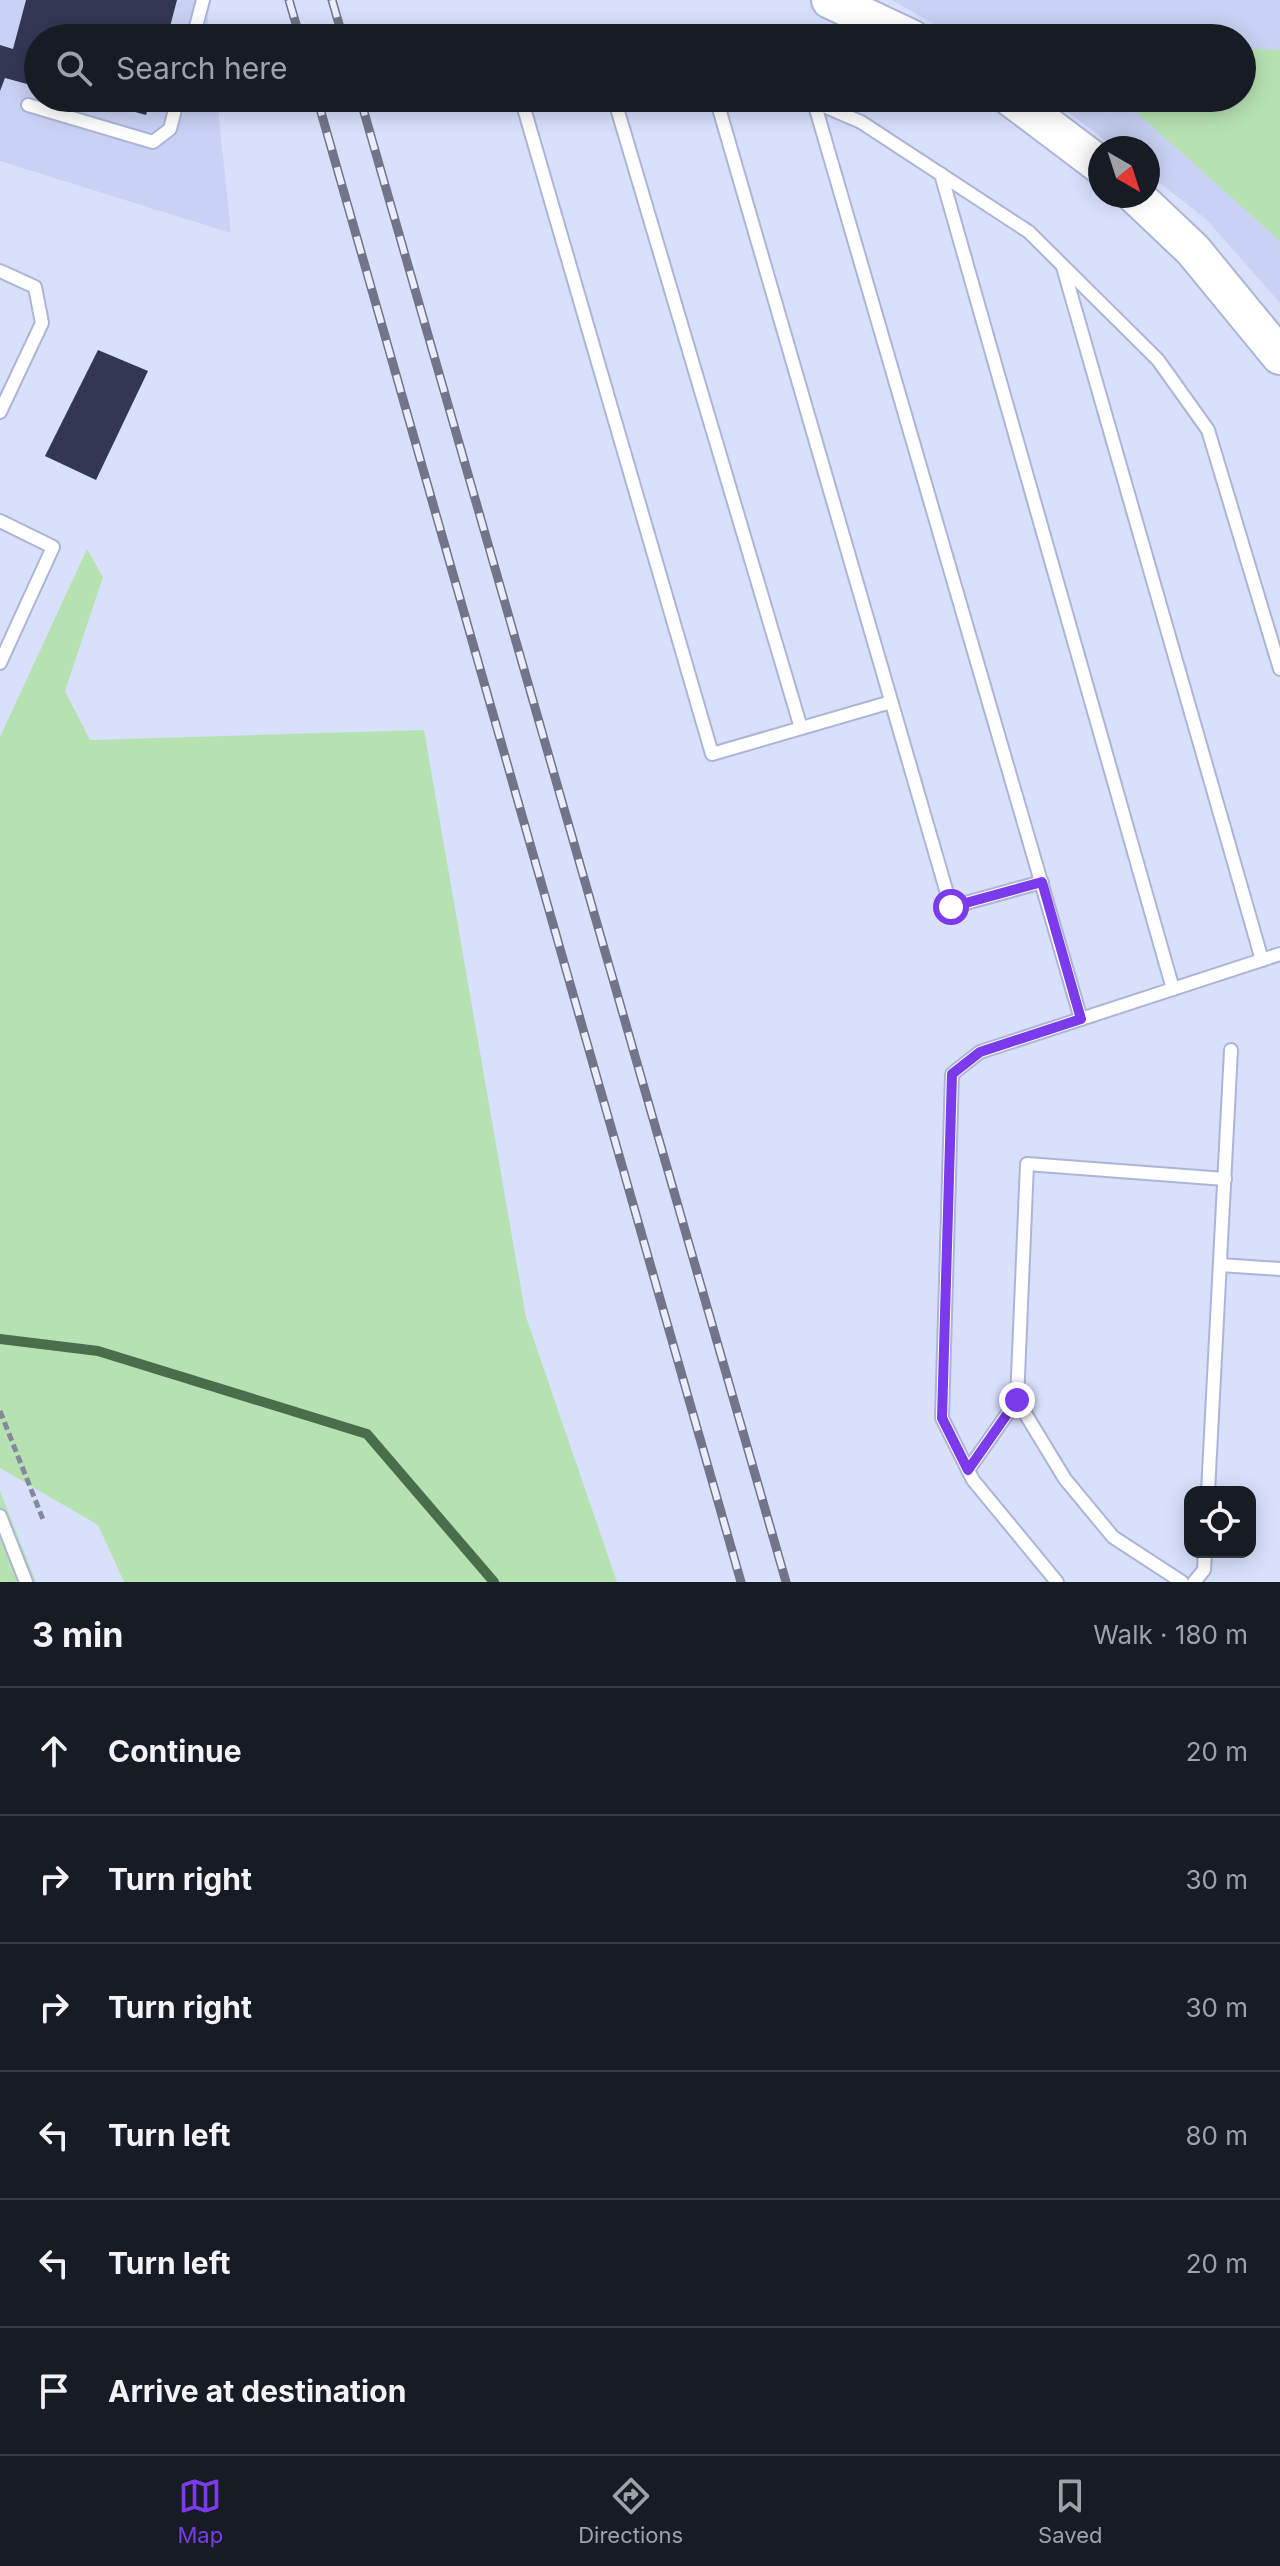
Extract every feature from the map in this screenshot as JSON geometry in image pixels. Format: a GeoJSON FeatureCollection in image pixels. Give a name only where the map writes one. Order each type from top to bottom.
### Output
{"type":"FeatureCollection","features":[{"type":"Feature","properties":{"kind":"main road"},"geometry":{"type":"LineString","coordinates":[[830,0],[881,24]]}},
{"type":"Feature","properties":{"kind":"main road"},"geometry":{"type":"LineString","coordinates":[[1030,112],[1088,156]]}},
{"type":"Feature","properties":{"kind":"main road"},"geometry":{"type":"LineString","coordinates":[[1149,208],[1193,250],[1280,356]]}},
{"type":"Feature","properties":{"kind":"lane"},"geometry":{"type":"LineString","coordinates":[[197,24],[203,0]]}},
{"type":"Feature","properties":{"kind":"lane"},"geometry":{"type":"LineString","coordinates":[[52,112],[153,142],[170,129],[174,112]]}},
{"type":"Feature","properties":{"kind":"lane"},"geometry":{"type":"LineString","coordinates":[[525,112],[712,754],[891,702]]}},
{"type":"Feature","properties":{"kind":"lane"},"geometry":{"type":"LineString","coordinates":[[618,112],[801,728]]}},
{"type":"Feature","properties":{"kind":"lane"},"geometry":{"type":"LineString","coordinates":[[720,112],[951,907],[1042,882]]}},
{"type":"Feature","properties":{"kind":"lane"},"geometry":{"type":"LineString","coordinates":[[814,112],[1081,1019]]}},
{"type":"Feature","properties":{"kind":"lane"},"geometry":{"type":"LineString","coordinates":[[838,112],[861,122],[1029,232],[1158,360],[1208,430],[1280,669]]}},
{"type":"Feature","properties":{"kind":"lane"},"geometry":{"type":"LineString","coordinates":[[941,174],[1173,989]]}},
{"type":"Feature","properties":{"kind":"lane"},"geometry":{"type":"LineString","coordinates":[[1063,266],[1262,960]]}},
{"type":"Feature","properties":{"kind":"lane"},"geometry":{"type":"LineString","coordinates":[[0,271],[35,287],[42,323],[1,408]]}},
{"type":"Feature","properties":{"kind":"lane"},"geometry":{"type":"LineString","coordinates":[[0,521],[53,547],[0,663]]}},
{"type":"Feature","properties":{"kind":"lane"},"geometry":{"type":"LineString","coordinates":[[1057,1582],[1025,1546],[968,1470],[942,1418],[952,1074],[980,1052],[1280,954]]}},
{"type":"Feature","properties":{"kind":"lane"},"geometry":{"type":"LineString","coordinates":[[1208,1486],[1231,1050]]}},
{"type":"Feature","properties":{"kind":"lane"},"geometry":{"type":"LineString","coordinates":[[968,1470],[1017,1400],[1027,1164],[1225,1179]]}},
{"type":"Feature","properties":{"kind":"lane"},"geometry":{"type":"LineString","coordinates":[[1220,1265],[1280,1269]]}},
{"type":"Feature","properties":{"kind":"lane"},"geometry":{"type":"LineString","coordinates":[[1017,1400],[1065,1479],[1113,1537],[1182,1582]]}},
{"type":"Feature","properties":{"kind":"lane"},"geometry":{"type":"LineString","coordinates":[[0,1516],[26,1582]]}},
{"type":"Feature","properties":{"kind":"lane"},"geometry":{"type":"LineString","coordinates":[[1194,1582],[1204,1570],[1205,1558]]}},
{"type":"Feature","properties":{"kind":"path"},"geometry":{"type":"LineString","coordinates":[[0,1411],[44,1522]]}},
{"type":"Feature","properties":{"kind":"shaded area"},"geometry":{"type":"Polygon","coordinates":[[[0,0],[206,0],[209,24],[24,24],[24,112],[218,112],[231,233],[0,161],[0,0]]]}},
{"type":"Feature","properties":{"kind":"shaded area"},"geometry":{"type":"Polygon","coordinates":[[[892,0],[1280,0],[1280,303],[1206,219],[1160,183],[1160,136],[1099,136],[1068,112],[1256,112],[1256,24],[934,24],[892,0]]]}},
{"type":"Feature","properties":{"kind":"green space"},"geometry":{"type":"Polygon","coordinates":[[[1256,49],[1280,50],[1280,241],[1137,113],[1256,112],[1256,49]]]}},
{"type":"Feature","properties":{"kind":"green space"},"geometry":{"type":"Polygon","coordinates":[[[87,549],[103,577],[65,691],[90,740],[424,730],[526,1317],[617,1582],[124,1582],[98,1525],[0,1468],[0,737],[87,549]]]}},
{"type":"Feature","properties":{"kind":"green space"},"geometry":{"type":"Polygon","coordinates":[[[0,1491],[36,1582],[0,1582],[0,1491]]]}},
{"type":"Feature","properties":{"kind":"building"},"geometry":{"type":"Polygon","coordinates":[[[26,0],[177,0],[171,24],[24,24],[24,83],[5,78],[0,91],[0,45],[13,49],[26,0]]]}},
{"type":"Feature","properties":{"kind":"building"},"geometry":{"type":"Polygon","coordinates":[[[98,350],[148,371],[96,480],[45,456],[98,350]]]}},
{"type":"Feature","properties":{"kind":"waterway"},"geometry":{"type":"LineString","coordinates":[[0,1339],[98,1351],[367,1434],[494,1582]]}},
{"type":"Feature","properties":{"kind":"railway"},"geometry":{"type":"LineString","coordinates":[[289,0],[296,24]]}},
{"type":"Feature","properties":{"kind":"railway"},"geometry":{"type":"LineString","coordinates":[[332,0],[339,24]]}},
{"type":"Feature","properties":{"kind":"railway"},"geometry":{"type":"LineString","coordinates":[[321,112],[741,1582]]}},
{"type":"Feature","properties":{"kind":"railway"},"geometry":{"type":"LineString","coordinates":[[364,112],[786,1582]]}},
{"type":"Feature","properties":{"kind":"route"},"geometry":{"type":"LineString","coordinates":[[951,907],[1042,882],[1081,1019],[980,1052],[952,1074],[942,1418],[968,1470],[1017,1400]]}}]}
